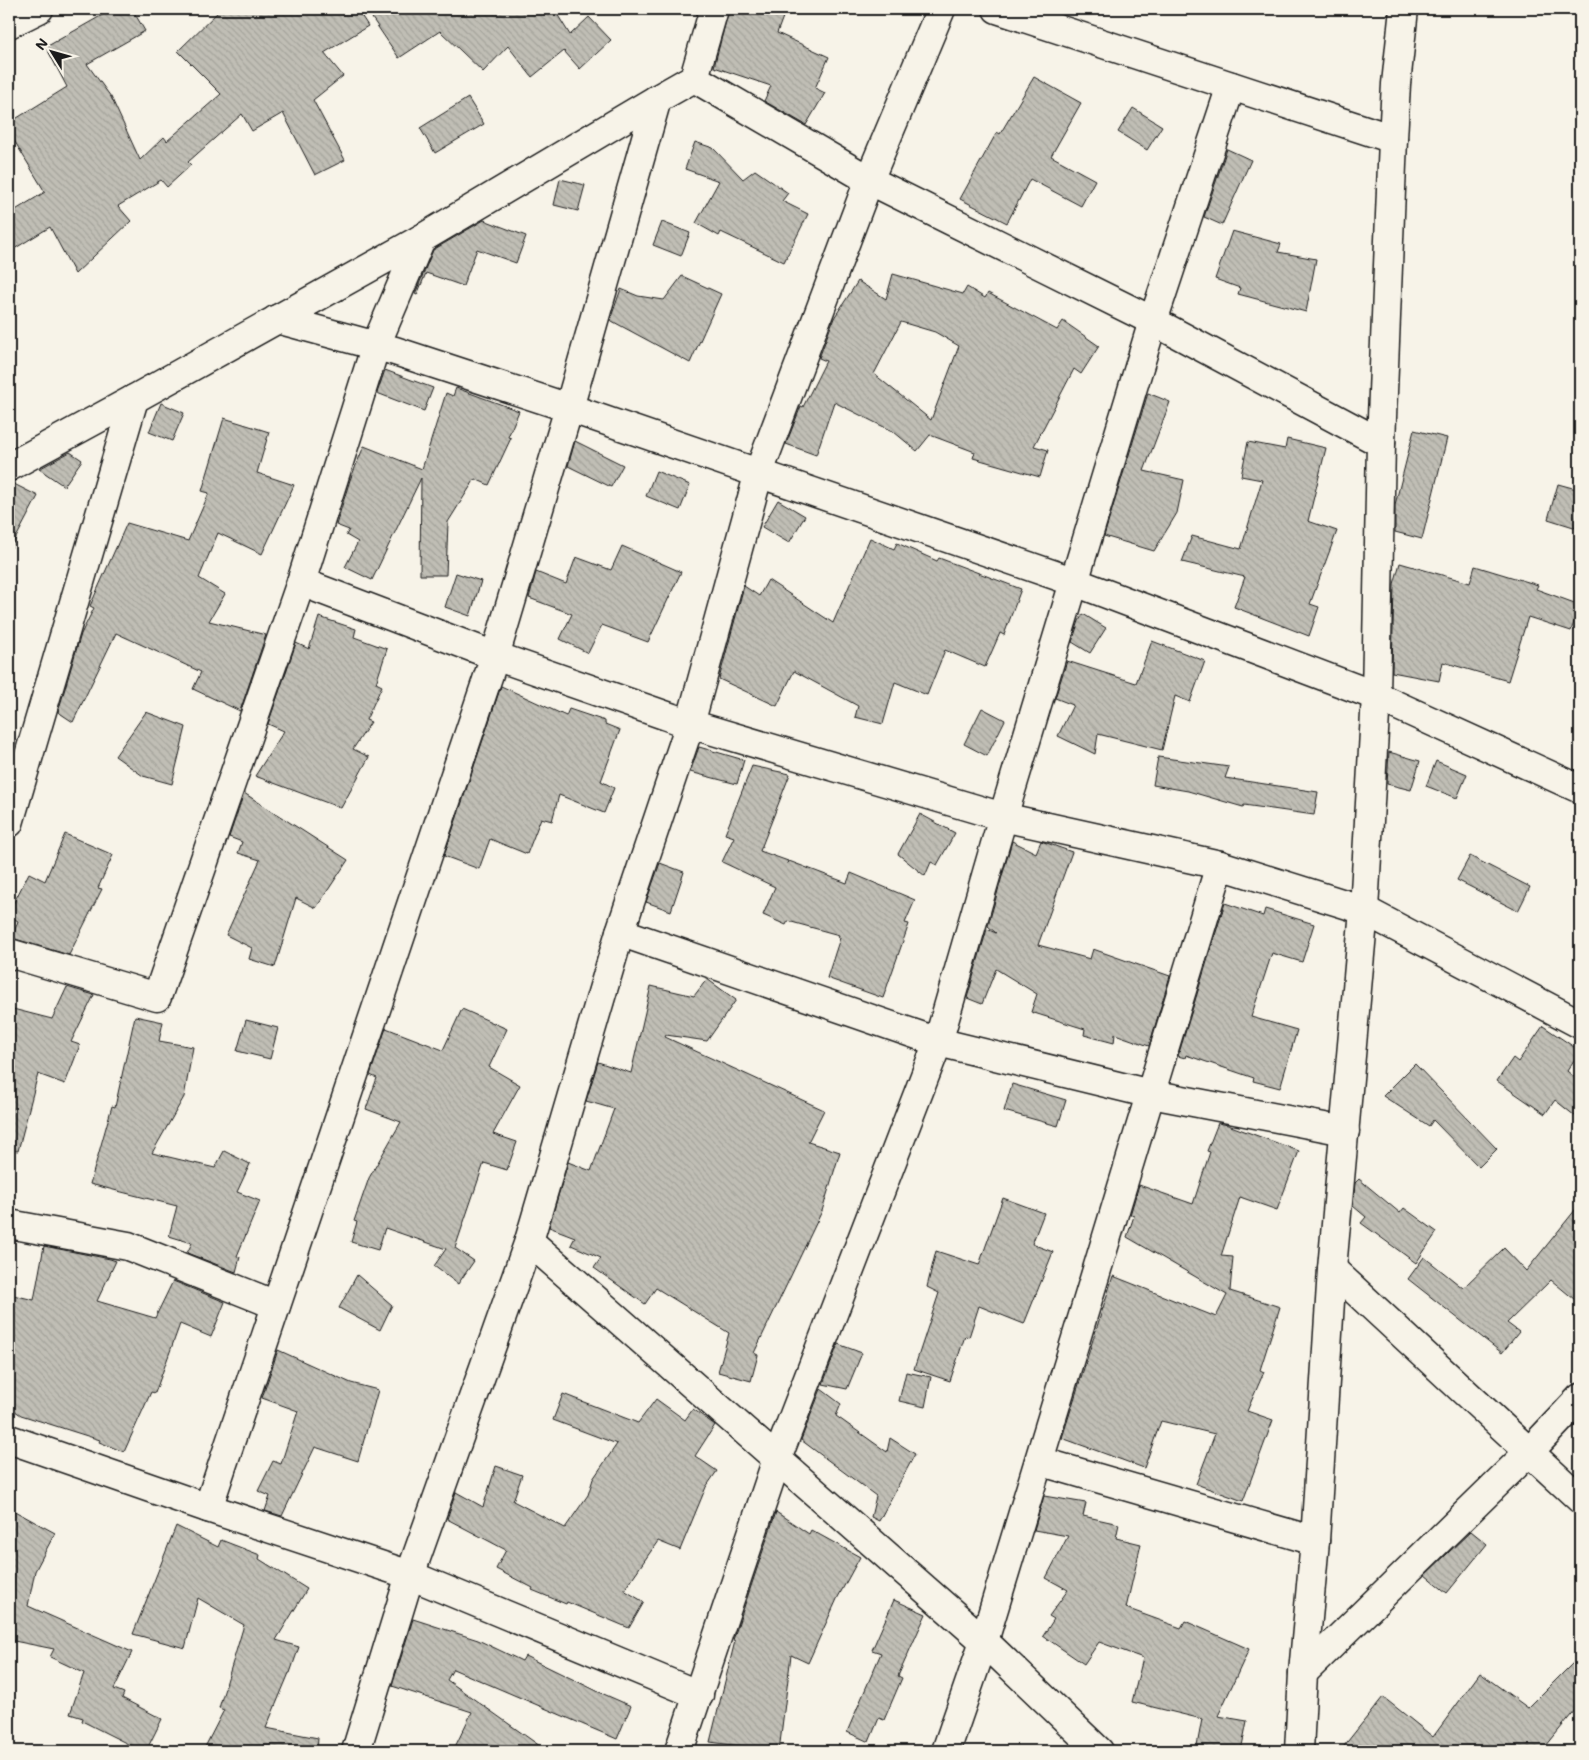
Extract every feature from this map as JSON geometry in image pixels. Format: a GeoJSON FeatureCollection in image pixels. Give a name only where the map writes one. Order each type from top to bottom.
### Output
{"type":"FeatureCollection","features":[{"type":"Feature","properties":{"kind":"street"},"geometry":{"type":"LineString","coordinates":[[9,24],[39,9]]}},
{"type":"Feature","properties":{"kind":"street"},"geometry":{"type":"LineString","coordinates":[[9,467],[421,239],[694,78],[714,9]]}},
{"type":"Feature","properties":{"kind":"street"},"geometry":{"type":"LineString","coordinates":[[356,1751],[410,1575],[529,1241],[620,932],[690,724],[759,472],[869,180],[941,9]]}},
{"type":"Feature","properties":{"kind":"street"},"geometry":{"type":"LineString","coordinates":[[997,9],[1394,139]]}},
{"type":"Feature","properties":{"kind":"street"},"geometry":{"type":"LineString","coordinates":[[1299,1751],[1315,1540],[1332,1270],[1364,910],[1376,696],[1381,443],[1396,84],[1404,9]]}},
{"type":"Feature","properties":{"kind":"street"},"geometry":{"type":"LineString","coordinates":[[694,78],[869,180],[1153,321],[1381,443]]}},
{"type":"Feature","properties":{"kind":"street"},"geometry":{"type":"LineString","coordinates":[[680,1751],[777,1459],[938,1042],[1003,816],[1153,321],[1231,86]]}},
{"type":"Feature","properties":{"kind":"street"},"geometry":{"type":"LineString","coordinates":[[208,1508],[495,656],[570,408],[657,99]]}},
{"type":"Feature","properties":{"kind":"street"},"geometry":{"type":"LineString","coordinates":[[9,953],[157,997],[301,582],[376,345],[421,239]]}},
{"type":"Feature","properties":{"kind":"street"},"geometry":{"type":"LineString","coordinates":[[277,319],[376,345],[570,408],[1074,582],[1376,696],[1580,789]]}},
{"type":"Feature","properties":{"kind":"street"},"geometry":{"type":"LineString","coordinates":[[9,824],[134,399]]}},
{"type":"Feature","properties":{"kind":"street"},"geometry":{"type":"LineString","coordinates":[[301,582],[495,656],[690,724],[1003,816],[1220,865],[1364,910],[1580,1024]]}},
{"type":"Feature","properties":{"kind":"street"},"geometry":{"type":"LineString","coordinates":[[946,1751],[984,1641],[1220,865]]}},
{"type":"Feature","properties":{"kind":"street"},"geometry":{"type":"LineString","coordinates":[[620,932],[938,1042],[1151,1094],[1345,1130]]}},
{"type":"Feature","properties":{"kind":"street"},"geometry":{"type":"LineString","coordinates":[[9,1224],[128,1246],[276,1305]]}},
{"type":"Feature","properties":{"kind":"street"},"geometry":{"type":"LineString","coordinates":[[529,1241],[984,1641],[1098,1751]]}},
{"type":"Feature","properties":{"kind":"street"},"geometry":{"type":"LineString","coordinates":[[1332,1270],[1580,1499]]}},
{"type":"Feature","properties":{"kind":"street"},"geometry":{"type":"LineString","coordinates":[[1304,1673],[1530,1451],[1580,1398]]}},
{"type":"Feature","properties":{"kind":"street"},"geometry":{"type":"LineString","coordinates":[[9,1439],[410,1575],[699,1695]]}},
{"type":"Feature","properties":{"kind":"street"},"geometry":{"type":"LineString","coordinates":[[1038,1461],[1315,1540]]}},
{"type":"Feature","properties":{"kind":"building"},"geometry":{"type":"Polygon","coordinates":[[[113,9],[132,9],[145,31],[87,64],[111,97],[140,160],[164,137],[167,141],[221,94],[178,51],[221,9],[357,9],[368,26],[324,53],[343,76],[313,100],[345,160],[315,175],[283,113],[252,131],[242,114],[188,162],[191,165],[167,187],[161,180],[118,206],[131,221],[75,274],[50,227],[9,252],[9,214],[45,192],[9,132],[9,123],[67,87],[46,47],[113,9]]]}},
{"type":"Feature","properties":{"kind":"building"},"geometry":{"type":"Polygon","coordinates":[[[386,9],[554,9],[570,35],[589,17],[611,40],[580,69],[564,51],[532,77],[508,46],[483,72],[440,31],[399,58],[372,18],[386,9]]]}},
{"type":"Feature","properties":{"kind":"building"},"geometry":{"type":"Polygon","coordinates":[[[729,9],[786,9],[777,33],[829,57],[815,88],[825,93],[806,125],[764,101],[771,86],[714,67],[729,9]]]}},
{"type":"Feature","properties":{"kind":"building"},"geometry":{"type":"Polygon","coordinates":[[[1034,77],[1081,103],[1051,156],[1095,180],[1081,206],[1030,179],[1007,223],[960,199],[997,132],[1000,134],[1034,77]]]}},
{"type":"Feature","properties":{"kind":"building"},"geometry":{"type":"Polygon","coordinates":[[[468,98],[484,124],[435,153],[420,128],[468,98]]]}},
{"type":"Feature","properties":{"kind":"building"},"geometry":{"type":"Polygon","coordinates":[[[1133,108],[1162,126],[1147,150],[1118,132],[1133,108]]]}},
{"type":"Feature","properties":{"kind":"building"},"geometry":{"type":"Polygon","coordinates":[[[695,142],[713,148],[743,179],[755,170],[788,193],[782,201],[808,214],[784,262],[721,232],[719,236],[696,223],[719,181],[685,169],[695,142]]]}},
{"type":"Feature","properties":{"kind":"building"},"geometry":{"type":"Polygon","coordinates":[[[1227,149],[1251,160],[1222,225],[1204,217],[1227,149]]]}},
{"type":"Feature","properties":{"kind":"building"},"geometry":{"type":"Polygon","coordinates":[[[560,179],[585,185],[578,211],[554,205],[560,179]]]}},
{"type":"Feature","properties":{"kind":"building"},"geometry":{"type":"Polygon","coordinates":[[[484,220],[526,236],[516,263],[477,249],[463,286],[426,273],[417,295],[415,294],[433,250],[484,220]]]}},
{"type":"Feature","properties":{"kind":"building"},"geometry":{"type":"Polygon","coordinates":[[[662,222],[690,233],[681,256],[653,245],[662,222]]]}},
{"type":"Feature","properties":{"kind":"building"},"geometry":{"type":"Polygon","coordinates":[[[1232,231],[1281,244],[1278,252],[1316,259],[1306,312],[1238,294],[1240,288],[1215,279],[1232,231]]]}},
{"type":"Feature","properties":{"kind":"building"},"geometry":{"type":"Polygon","coordinates":[[[893,274],[963,294],[967,287],[985,298],[988,293],[1057,330],[1063,321],[1099,346],[1081,374],[1074,369],[1034,446],[1048,450],[1040,477],[973,458],[975,452],[930,435],[917,451],[894,432],[834,402],[816,455],[786,444],[801,406],[803,407],[826,361],[819,358],[834,318],[858,281],[886,299],[893,274]],[[901,322],[874,374],[931,420],[959,346],[935,332],[901,322]]]}},
{"type":"Feature","properties":{"kind":"building"},"geometry":{"type":"Polygon","coordinates":[[[682,276],[721,294],[690,363],[610,320],[621,289],[638,296],[664,300],[682,276]]]}},
{"type":"Feature","properties":{"kind":"building"},"geometry":{"type":"Polygon","coordinates":[[[385,370],[433,388],[424,411],[377,393],[385,370]]]}},
{"type":"Feature","properties":{"kind":"building"},"geometry":{"type":"Polygon","coordinates":[[[456,388],[519,411],[508,437],[511,438],[489,485],[475,479],[448,522],[446,575],[420,575],[421,478],[372,580],[345,567],[358,542],[346,535],[349,530],[336,525],[350,480],[364,446],[422,469],[446,393],[453,396],[456,388]]]}},
{"type":"Feature","properties":{"kind":"building"},"geometry":{"type":"Polygon","coordinates":[[[1148,393],[1170,402],[1144,471],[1184,480],[1177,513],[1154,551],[1104,536],[1148,393]]]}},
{"type":"Feature","properties":{"kind":"building"},"geometry":{"type":"Polygon","coordinates":[[[161,403],[184,413],[172,441],[149,432],[161,403]]]}},
{"type":"Feature","properties":{"kind":"building"},"geometry":{"type":"Polygon","coordinates":[[[224,418],[269,432],[257,473],[294,485],[262,554],[218,533],[199,578],[225,594],[209,621],[266,635],[240,711],[193,689],[201,672],[116,633],[73,722],[58,712],[81,634],[94,608],[90,606],[127,523],[188,541],[209,493],[202,491],[224,418]]]}},
{"type":"Feature","properties":{"kind":"building"},"geometry":{"type":"Polygon","coordinates":[[[1414,430],[1447,438],[1422,539],[1395,532],[1395,505],[1414,430]]]}},
{"type":"Feature","properties":{"kind":"building"},"geometry":{"type":"Polygon","coordinates":[[[1287,439],[1326,448],[1308,521],[1337,531],[1310,604],[1319,607],[1309,636],[1234,607],[1245,577],[1182,562],[1192,536],[1241,549],[1262,480],[1241,476],[1248,442],[1285,449],[1287,439]]]}},
{"type":"Feature","properties":{"kind":"building"},"geometry":{"type":"Polygon","coordinates":[[[575,441],[623,465],[611,487],[568,466],[575,441]]]}},
{"type":"Feature","properties":{"kind":"building"},"geometry":{"type":"Polygon","coordinates":[[[70,452],[82,460],[64,486],[39,469],[70,452]]]}},
{"type":"Feature","properties":{"kind":"building"},"geometry":{"type":"Polygon","coordinates":[[[656,471],[690,485],[680,510],[646,496],[656,471]]]}},
{"type":"Feature","properties":{"kind":"building"},"geometry":{"type":"Polygon","coordinates":[[[9,483],[38,496],[9,551],[9,483]]]}},
{"type":"Feature","properties":{"kind":"building"},"geometry":{"type":"Polygon","coordinates":[[[1558,484],[1580,490],[1580,529],[1548,519],[1558,484]]]}},
{"type":"Feature","properties":{"kind":"building"},"geometry":{"type":"Polygon","coordinates":[[[778,500],[805,516],[789,543],[762,527],[778,500]]]}},
{"type":"Feature","properties":{"kind":"building"},"geometry":{"type":"Polygon","coordinates":[[[870,538],[894,549],[897,543],[937,561],[939,558],[1021,589],[1004,635],[1000,633],[985,667],[945,650],[927,695],[895,682],[883,724],[855,717],[858,706],[794,671],[777,706],[719,679],[744,586],[759,596],[768,580],[833,623],[870,538]]]}},
{"type":"Feature","properties":{"kind":"building"},"geometry":{"type":"Polygon","coordinates":[[[622,546],[681,572],[648,642],[602,625],[588,653],[560,639],[572,614],[529,598],[536,572],[566,584],[576,557],[611,570],[622,546]]]}},
{"type":"Feature","properties":{"kind":"building"},"geometry":{"type":"Polygon","coordinates":[[[1400,563],[1470,583],[1475,566],[1538,585],[1536,589],[1580,605],[1571,631],[1528,617],[1508,681],[1443,662],[1439,681],[1392,672],[1394,584],[1400,563]]]}},
{"type":"Feature","properties":{"kind":"building"},"geometry":{"type":"Polygon","coordinates":[[[456,573],[481,581],[470,616],[445,607],[456,573]]]}},
{"type":"Feature","properties":{"kind":"building"},"geometry":{"type":"Polygon","coordinates":[[[1083,614],[1106,628],[1090,653],[1072,642],[1083,614]]]}},
{"type":"Feature","properties":{"kind":"building"},"geometry":{"type":"Polygon","coordinates":[[[319,617],[356,629],[354,637],[387,649],[376,683],[382,686],[366,720],[371,722],[353,749],[369,757],[341,808],[255,776],[284,731],[268,724],[296,643],[309,649],[319,617]]]}},
{"type":"Feature","properties":{"kind":"building"},"geometry":{"type":"Polygon","coordinates":[[[1152,641],[1205,661],[1190,702],[1175,696],[1162,750],[1098,734],[1095,754],[1058,736],[1073,705],[1055,698],[1067,661],[1136,683],[1152,641]]]}},
{"type":"Feature","properties":{"kind":"building"},"geometry":{"type":"Polygon","coordinates":[[[501,686],[566,716],[569,709],[605,721],[605,724],[620,730],[601,781],[614,788],[604,813],[559,795],[552,821],[541,818],[527,854],[490,839],[479,869],[444,856],[501,686]]]}},
{"type":"Feature","properties":{"kind":"building"},"geometry":{"type":"Polygon","coordinates":[[[982,708],[1005,720],[987,756],[964,744],[982,708]]]}},
{"type":"Feature","properties":{"kind":"building"},"geometry":{"type":"Polygon","coordinates":[[[146,712],[186,727],[172,784],[143,776],[115,756],[146,712]]]}},
{"type":"Feature","properties":{"kind":"building"},"geometry":{"type":"Polygon","coordinates":[[[699,747],[744,760],[737,784],[690,772],[699,747]]]}},
{"type":"Feature","properties":{"kind":"building"},"geometry":{"type":"Polygon","coordinates":[[[1389,752],[1420,761],[1411,790],[1387,784],[1389,752]]]}},
{"type":"Feature","properties":{"kind":"building"},"geometry":{"type":"Polygon","coordinates":[[[1158,757],[1229,767],[1225,778],[1318,792],[1314,815],[1244,805],[1243,807],[1188,791],[1153,785],[1158,757]]]}},
{"type":"Feature","properties":{"kind":"building"},"geometry":{"type":"Polygon","coordinates":[[[1436,761],[1467,774],[1457,798],[1426,786],[1436,761]]]}},
{"type":"Feature","properties":{"kind":"building"},"geometry":{"type":"Polygon","coordinates":[[[752,766],[790,774],[760,851],[788,861],[787,864],[789,861],[847,883],[851,873],[915,900],[905,923],[909,924],[883,998],[827,978],[840,938],[838,937],[839,935],[788,921],[786,925],[763,915],[775,887],[722,862],[734,837],[725,834],[752,766]]]}},
{"type":"Feature","properties":{"kind":"building"},"geometry":{"type":"Polygon","coordinates":[[[244,793],[348,860],[316,908],[296,898],[275,967],[249,959],[252,948],[226,935],[260,860],[238,853],[242,842],[229,837],[244,793]]]}},
{"type":"Feature","properties":{"kind":"building"},"geometry":{"type":"Polygon","coordinates":[[[920,814],[955,833],[937,865],[931,862],[925,876],[898,854],[920,814]]]}},
{"type":"Feature","properties":{"kind":"building"},"geometry":{"type":"Polygon","coordinates":[[[65,834],[113,855],[98,888],[102,889],[69,955],[12,938],[18,921],[9,916],[9,912],[29,873],[45,881],[65,834]]]}},
{"type":"Feature","properties":{"kind":"building"},"geometry":{"type":"Polygon","coordinates":[[[1012,841],[1036,853],[1041,841],[1072,852],[1038,945],[1090,959],[1093,949],[1170,976],[1149,1046],[1115,1034],[1114,1043],[1084,1035],[1085,1029],[1031,1012],[1037,994],[996,969],[982,1004],[967,998],[987,929],[996,933],[988,926],[1012,841]]]}},
{"type":"Feature","properties":{"kind":"building"},"geometry":{"type":"Polygon","coordinates":[[[1470,856],[1530,887],[1518,911],[1457,880],[1470,856]]]}},
{"type":"Feature","properties":{"kind":"building"},"geometry":{"type":"Polygon","coordinates":[[[660,863],[684,872],[671,911],[646,902],[660,863]]]}},
{"type":"Feature","properties":{"kind":"building"},"geometry":{"type":"Polygon","coordinates":[[[1225,903],[1263,916],[1265,909],[1314,924],[1302,962],[1272,953],[1251,1017],[1297,1030],[1280,1088],[1253,1081],[1254,1078],[1186,1055],[1185,1058],[1178,1056],[1225,903]]]}},
{"type":"Feature","properties":{"kind":"building"},"geometry":{"type":"Polygon","coordinates":[[[707,979],[736,1000],[707,1041],[666,1035],[665,1037],[824,1110],[808,1142],[840,1152],[822,1211],[754,1353],[758,1355],[751,1381],[718,1372],[729,1333],[656,1288],[645,1304],[594,1268],[601,1258],[571,1245],[575,1237],[549,1227],[568,1162],[591,1171],[614,1109],[586,1101],[598,1062],[631,1073],[651,986],[694,996],[707,979]]]}},
{"type":"Feature","properties":{"kind":"building"},"geometry":{"type":"Polygon","coordinates":[[[67,987],[94,995],[71,1042],[80,1045],[65,1084],[38,1074],[18,1151],[9,1150],[9,1008],[52,1019],[67,987]]]}},
{"type":"Feature","properties":{"kind":"building"},"geometry":{"type":"Polygon","coordinates":[[[462,1009],[507,1029],[489,1067],[520,1085],[493,1134],[517,1142],[507,1170],[484,1163],[455,1248],[474,1261],[458,1284],[434,1266],[446,1249],[385,1228],[378,1250],[351,1242],[357,1222],[354,1221],[369,1178],[401,1122],[366,1109],[377,1078],[370,1075],[386,1028],[443,1050],[462,1009]]]}},
{"type":"Feature","properties":{"kind":"building"},"geometry":{"type":"Polygon","coordinates":[[[135,1016],[163,1022],[159,1041],[193,1047],[184,1097],[152,1153],[215,1168],[224,1151],[250,1164],[237,1192],[260,1201],[237,1256],[240,1257],[236,1272],[187,1253],[192,1243],[169,1236],[177,1206],[90,1184],[112,1106],[115,1107],[135,1016]]]}},
{"type":"Feature","properties":{"kind":"building"},"geometry":{"type":"Polygon","coordinates":[[[246,1020],[278,1028],[270,1059],[237,1051],[246,1020]]]}},
{"type":"Feature","properties":{"kind":"building"},"geometry":{"type":"Polygon","coordinates":[[[1543,1026],[1580,1051],[1567,1071],[1580,1082],[1580,1120],[1555,1100],[1545,1114],[1497,1081],[1513,1058],[1518,1062],[1543,1026]]]}},
{"type":"Feature","properties":{"kind":"building"},"geometry":{"type":"Polygon","coordinates":[[[1415,1064],[1497,1149],[1479,1167],[1433,1120],[1429,1126],[1383,1096],[1415,1064]]]}},
{"type":"Feature","properties":{"kind":"building"},"geometry":{"type":"Polygon","coordinates":[[[1012,1084],[1066,1100],[1058,1126],[1004,1111],[1012,1084]]]}},
{"type":"Feature","properties":{"kind":"building"},"geometry":{"type":"Polygon","coordinates":[[[1218,1123],[1299,1151],[1277,1210],[1240,1197],[1221,1256],[1233,1257],[1230,1291],[1280,1307],[1260,1370],[1264,1372],[1247,1411],[1273,1420],[1243,1501],[1196,1484],[1215,1434],[1161,1421],[1144,1468],[1062,1438],[1113,1276],[1216,1317],[1227,1295],[1127,1237],[1134,1216],[1130,1215],[1139,1185],[1193,1204],[1210,1152],[1207,1151],[1218,1123]]]}},
{"type":"Feature","properties":{"kind":"building"},"geometry":{"type":"Polygon","coordinates":[[[1359,1179],[1400,1213],[1404,1208],[1437,1232],[1416,1263],[1361,1223],[1366,1217],[1353,1206],[1355,1183],[1359,1179]]]}},
{"type":"Feature","properties":{"kind":"building"},"geometry":{"type":"Polygon","coordinates":[[[1003,1198],[1044,1213],[1032,1244],[1053,1252],[1024,1324],[979,1306],[969,1337],[965,1336],[950,1381],[914,1369],[939,1293],[927,1287],[936,1251],[979,1265],[1003,1198]]]}},
{"type":"Feature","properties":{"kind":"building"},"geometry":{"type":"Polygon","coordinates":[[[1580,1204],[1580,1304],[1551,1280],[1507,1323],[1519,1332],[1502,1353],[1408,1279],[1424,1257],[1463,1288],[1504,1248],[1526,1271],[1580,1204]]]}},
{"type":"Feature","properties":{"kind":"building"},"geometry":{"type":"Polygon","coordinates":[[[44,1246],[116,1261],[97,1301],[155,1318],[173,1281],[225,1302],[211,1337],[180,1324],[155,1393],[151,1392],[124,1452],[99,1442],[100,1440],[21,1415],[9,1407],[9,1294],[34,1300],[44,1246]]]}},
{"type":"Feature","properties":{"kind":"building"},"geometry":{"type":"Polygon","coordinates":[[[357,1275],[392,1305],[380,1330],[339,1308],[357,1275]]]}},
{"type":"Feature","properties":{"kind":"building"},"geometry":{"type":"Polygon","coordinates":[[[838,1344],[862,1353],[847,1389],[823,1384],[838,1344]]]}},
{"type":"Feature","properties":{"kind":"building"},"geometry":{"type":"Polygon","coordinates":[[[278,1350],[351,1383],[378,1390],[358,1461],[315,1447],[282,1516],[265,1511],[270,1496],[258,1491],[273,1461],[281,1464],[298,1411],[262,1398],[278,1350]]]}},
{"type":"Feature","properties":{"kind":"building"},"geometry":{"type":"Polygon","coordinates":[[[906,1372],[931,1377],[925,1407],[899,1401],[906,1372]]]}},
{"type":"Feature","properties":{"kind":"building"},"geometry":{"type":"Polygon","coordinates":[[[821,1389],[841,1404],[836,1416],[887,1452],[890,1438],[915,1454],[879,1521],[871,1517],[876,1496],[801,1440],[821,1389]]]}},
{"type":"Feature","properties":{"kind":"building"},"geometry":{"type":"Polygon","coordinates":[[[563,1394],[638,1423],[656,1399],[685,1420],[693,1409],[715,1425],[695,1456],[717,1471],[706,1487],[680,1550],[658,1541],[624,1590],[644,1602],[629,1628],[567,1602],[566,1604],[532,1590],[533,1588],[496,1569],[506,1550],[447,1519],[456,1492],[483,1507],[496,1466],[522,1475],[513,1501],[565,1528],[588,1495],[593,1479],[617,1444],[553,1420],[563,1394]]]}},
{"type":"Feature","properties":{"kind":"building"},"geometry":{"type":"Polygon","coordinates":[[[1044,1496],[1086,1503],[1083,1516],[1119,1524],[1116,1538],[1141,1544],[1126,1608],[1181,1628],[1185,1621],[1249,1649],[1218,1716],[1247,1721],[1241,1751],[1196,1751],[1202,1719],[1132,1702],[1143,1658],[1099,1642],[1084,1664],[1043,1636],[1054,1619],[1049,1616],[1068,1590],[1046,1578],[1068,1536],[1034,1530],[1044,1496]]]}},
{"type":"Feature","properties":{"kind":"building"},"geometry":{"type":"Polygon","coordinates":[[[9,1508],[55,1533],[35,1571],[28,1606],[132,1652],[114,1689],[124,1693],[122,1698],[162,1719],[146,1751],[142,1751],[82,1721],[83,1718],[70,1714],[84,1673],[50,1657],[54,1649],[9,1640],[9,1508]]]}},
{"type":"Feature","properties":{"kind":"building"},"geometry":{"type":"Polygon","coordinates":[[[776,1512],[809,1534],[811,1530],[860,1557],[837,1599],[808,1663],[791,1655],[779,1751],[710,1742],[735,1641],[733,1640],[776,1512]]]}},
{"type":"Feature","properties":{"kind":"building"},"geometry":{"type":"Polygon","coordinates":[[[176,1526],[218,1547],[221,1540],[260,1555],[259,1559],[307,1589],[276,1640],[299,1647],[266,1728],[318,1738],[317,1751],[203,1751],[224,1710],[219,1708],[244,1625],[198,1598],[185,1648],[133,1634],[176,1526]]]}},
{"type":"Feature","properties":{"kind":"building"},"geometry":{"type":"Polygon","coordinates":[[[1471,1531],[1487,1544],[1447,1593],[1425,1575],[1471,1531]]]}},
{"type":"Feature","properties":{"kind":"building"},"geometry":{"type":"Polygon","coordinates":[[[894,1600],[926,1614],[898,1676],[902,1678],[884,1720],[879,1718],[869,1742],[847,1732],[881,1653],[872,1650],[894,1600]]]}},
{"type":"Feature","properties":{"kind":"building"},"geometry":{"type":"Polygon","coordinates":[[[413,1619],[478,1640],[522,1661],[525,1656],[631,1706],[617,1739],[453,1669],[447,1680],[547,1751],[453,1751],[472,1712],[392,1686],[413,1619]]]}},
{"type":"Feature","properties":{"kind":"building"},"geometry":{"type":"Polygon","coordinates":[[[1580,1656],[1580,1704],[1542,1751],[1340,1751],[1383,1697],[1433,1737],[1480,1673],[1528,1708],[1580,1656]]]}}]}
